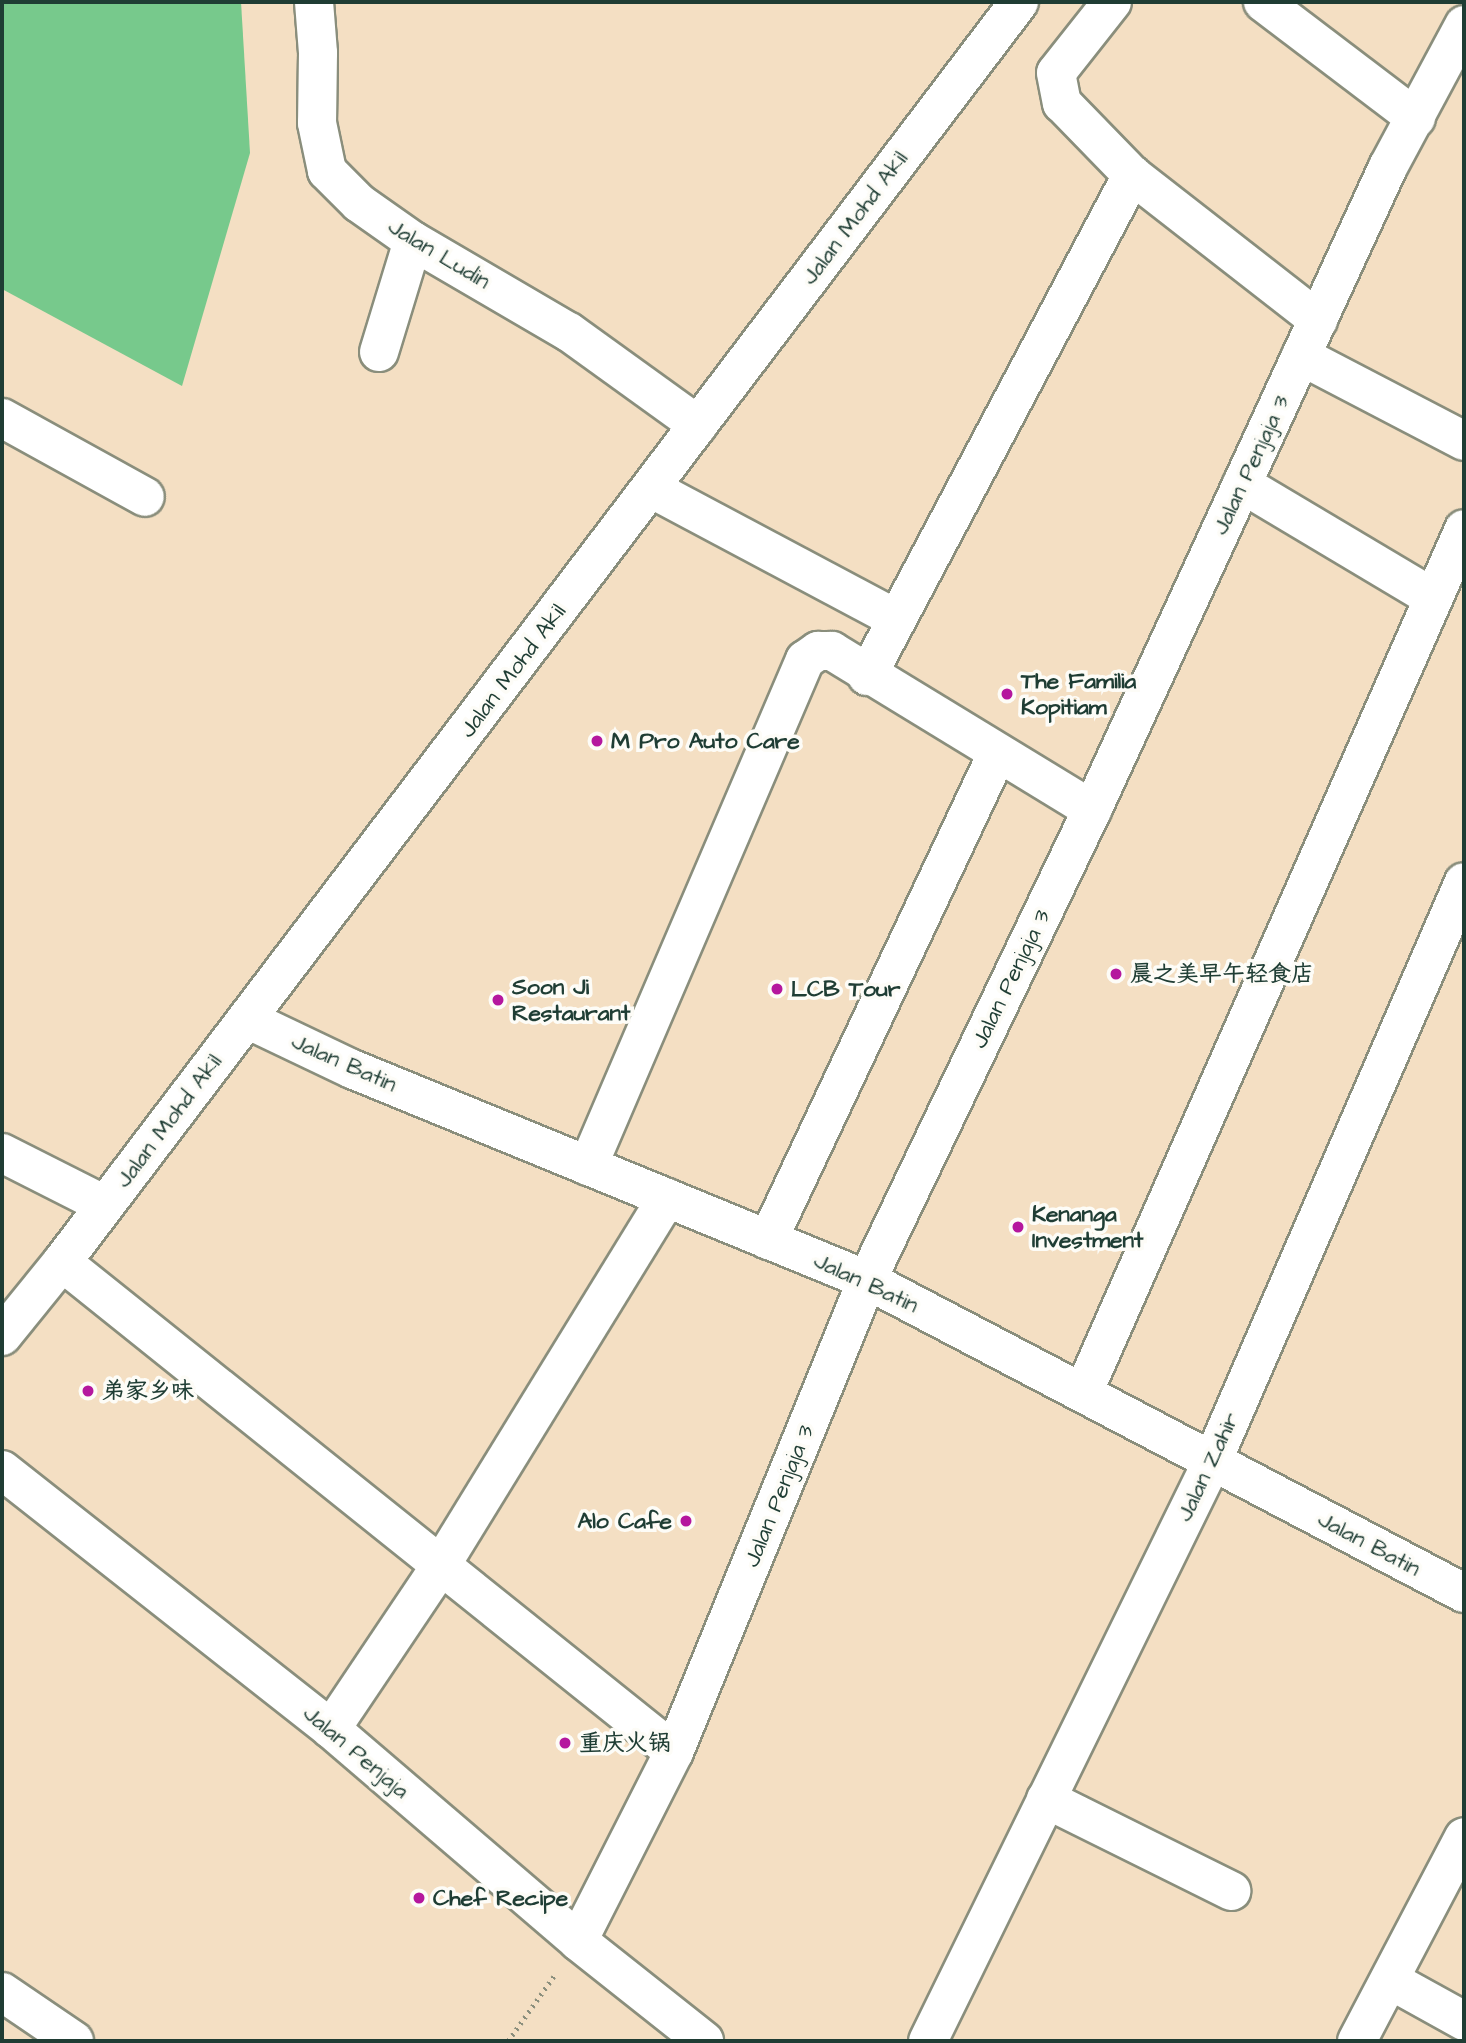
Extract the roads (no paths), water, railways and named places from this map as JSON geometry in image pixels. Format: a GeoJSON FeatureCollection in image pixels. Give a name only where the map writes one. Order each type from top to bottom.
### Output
{"type":"FeatureCollection","features":[{"type":"Feature","properties":{"kind":"street","name":"Jalan Ludin"},"geometry":{"type":"LineString","coordinates":[[314,2],[318,53],[317,123],[327,171],[359,203],[413,241],[569,332],[698,425]]}},
{"type":"Feature","properties":{"kind":"street","name":"Jalan Mohd Akil"},"geometry":{"type":"LineString","coordinates":[[2,1336],[62,1262],[652,489],[1019,2]]}},
{"type":"Feature","properties":{"kind":"street"},"geometry":{"type":"LineString","coordinates":[[1112,2],[1056,73],[1062,103],[1132,175],[1318,320]]}},
{"type":"Feature","properties":{"kind":"street"},"geometry":{"type":"LineString","coordinates":[[1263,2],[1416,118]]}},
{"type":"Feature","properties":{"kind":"street","name":"Jalan Penjaja 3"},"geometry":{"type":"LineString","coordinates":[[578,1941],[674,1752],[867,1280],[1092,810],[1388,167],[1464,25]]}},
{"type":"Feature","properties":{"kind":"street"},"geometry":{"type":"LineString","coordinates":[[867,676],[1132,175]]}},
{"type":"Feature","properties":{"kind":"street"},"geometry":{"type":"LineString","coordinates":[[379,352],[413,241]]}},
{"type":"Feature","properties":{"kind":"street"},"geometry":{"type":"LineString","coordinates":[[1301,356],[1464,441]]}},
{"type":"Feature","properties":{"kind":"street"},"geometry":{"type":"LineString","coordinates":[[2,418],[145,497]]}},
{"type":"Feature","properties":{"kind":"street"},"geometry":{"type":"LineString","coordinates":[[1242,484],[1433,598]]}},
{"type":"Feature","properties":{"kind":"street"},"geometry":{"type":"LineString","coordinates":[[652,489],[897,619]]}},
{"type":"Feature","properties":{"kind":"street"},"geometry":{"type":"LineString","coordinates":[[1083,1394],[1464,529]]}},
{"type":"Feature","properties":{"kind":"street"},"geometry":{"type":"LineString","coordinates":[[588,1166],[804,660],[818,651],[832,652],[867,676],[1092,810]]}},
{"type":"Feature","properties":{"kind":"street"},"geometry":{"type":"LineString","coordinates":[[768,1240],[997,754]]}},
{"type":"Feature","properties":{"kind":"street","name":"Jalan Zahir"},"geometry":{"type":"LineString","coordinates":[[928,2041],[1212,1462],[1464,882]]}},
{"type":"Feature","properties":{"kind":"street","name":"Jalan Batin"},"geometry":{"type":"LineString","coordinates":[[247,1019],[352,1069],[867,1280],[1464,1593]]}},
{"type":"Feature","properties":{"kind":"street"},"geometry":{"type":"LineString","coordinates":[[2,1153],[105,1205]]}},
{"type":"Feature","properties":{"kind":"street"},"geometry":{"type":"LineString","coordinates":[[331,1729],[441,1565],[667,1198]]}},
{"type":"Feature","properties":{"kind":"street"},"geometry":{"type":"LineString","coordinates":[[62,1262],[674,1752]]}},
{"type":"Feature","properties":{"kind":"street","name":"Jalan Penjaja"},"geometry":{"type":"LineString","coordinates":[[5,1481],[331,1729],[578,1941],[704,2041]]}},
{"type":"Feature","properties":{"kind":"street"},"geometry":{"type":"LineString","coordinates":[[1046,1799],[1230,1891]]}},
{"type":"Feature","properties":{"kind":"street"},"geometry":{"type":"LineString","coordinates":[[1357,2041],[1464,1837]]}},
{"type":"Feature","properties":{"kind":"street"},"geometry":{"type":"LineString","coordinates":[[1390,1980],[1464,2021]]}},
{"type":"Feature","properties":{"kind":"street"},"geometry":{"type":"LineString","coordinates":[[2,1992],[74,2041]]}},
{"type":"Feature","properties":{"kind":"place","name":"The Familia Kopitiam"},"geometry":{"type":"Point","coordinates":[1007,694]}},
{"type":"Feature","properties":{"kind":"place","name":"M Pro Auto Care"},"geometry":{"type":"Point","coordinates":[597,741]}},
{"type":"Feature","properties":{"kind":"place","name":"晨之美早午轻食店"},"geometry":{"type":"Point","coordinates":[1116,974]}},
{"type":"Feature","properties":{"kind":"place","name":"LCB Tour"},"geometry":{"type":"Point","coordinates":[777,989]}},
{"type":"Feature","properties":{"kind":"place","name":"Soon Ji Restaurant"},"geometry":{"type":"Point","coordinates":[498,1000]}},
{"type":"Feature","properties":{"kind":"place","name":"Kenanga Investment"},"geometry":{"type":"Point","coordinates":[1018,1227]}},
{"type":"Feature","properties":{"kind":"place","name":"弟家乡味"},"geometry":{"type":"Point","coordinates":[88,1391]}},
{"type":"Feature","properties":{"kind":"place","name":"Alo Cafe"},"geometry":{"type":"Point","coordinates":[686,1521]}},
{"type":"Feature","properties":{"kind":"place","name":"重庆火锅"},"geometry":{"type":"Point","coordinates":[565,1743]}},
{"type":"Feature","properties":{"kind":"place","name":"Chef Recipe"},"geometry":{"type":"Point","coordinates":[419,1898]}}]}
